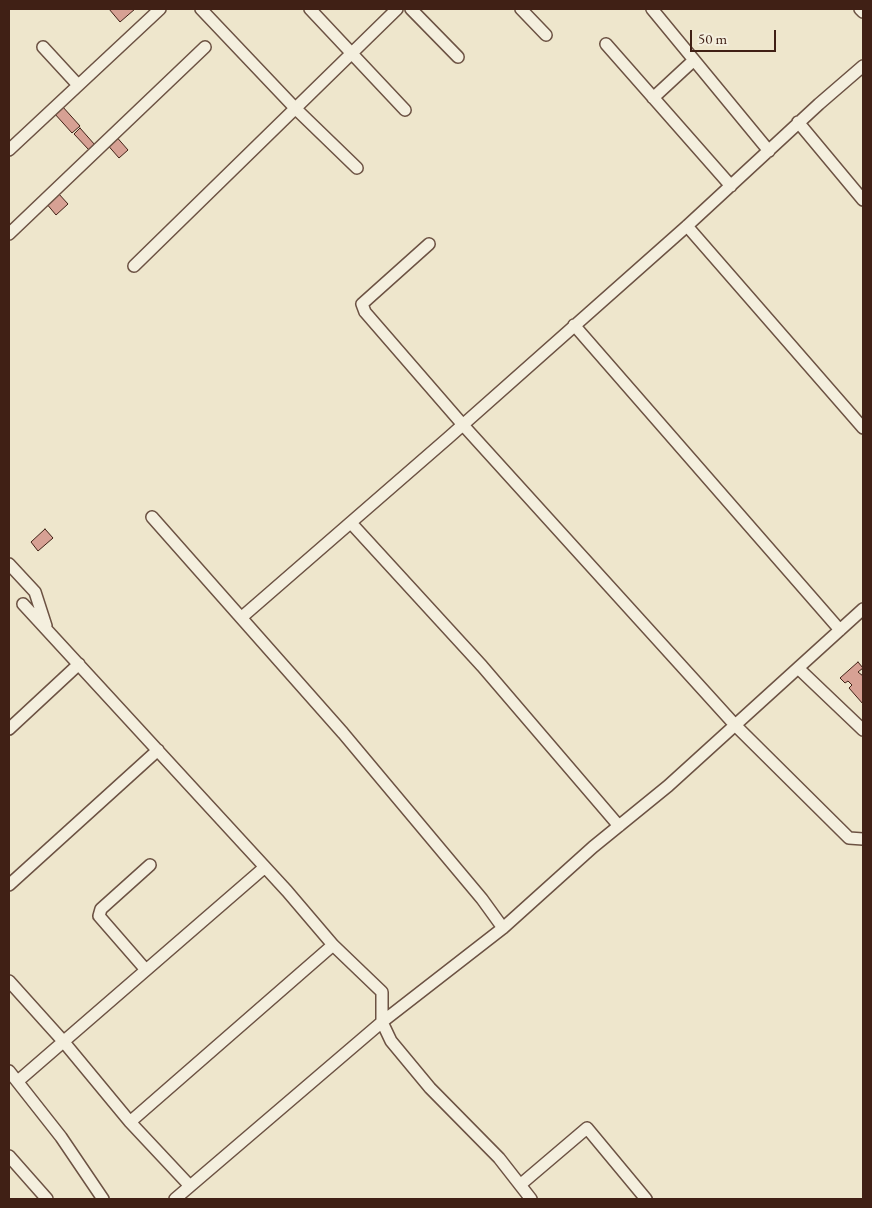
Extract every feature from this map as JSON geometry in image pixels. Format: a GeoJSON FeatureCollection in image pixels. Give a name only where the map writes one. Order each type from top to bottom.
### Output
{"type":"FeatureCollection","features":[{"type":"Feature","properties":{"kind":"street"},"geometry":{"type":"LineString","coordinates":[[9,150],[160,9]]}},
{"type":"Feature","properties":{"kind":"street"},"geometry":{"type":"LineString","coordinates":[[201,9],[295,108],[357,168]]}},
{"type":"Feature","properties":{"kind":"street"},"geometry":{"type":"LineString","coordinates":[[310,9],[405,110]]}},
{"type":"Feature","properties":{"kind":"street"},"geometry":{"type":"LineString","coordinates":[[134,266],[397,9]]}},
{"type":"Feature","properties":{"kind":"street"},"geometry":{"type":"LineString","coordinates":[[411,9],[458,57]]}},
{"type":"Feature","properties":{"kind":"street"},"geometry":{"type":"LineString","coordinates":[[521,9],[546,35]]}},
{"type":"Feature","properties":{"kind":"street"},"geometry":{"type":"LineString","coordinates":[[652,9],[769,151]]}},
{"type":"Feature","properties":{"kind":"street"},"geometry":{"type":"LineString","coordinates":[[860,9],[863,12]]}},
{"type":"Feature","properties":{"kind":"street"},"geometry":{"type":"LineString","coordinates":[[606,44],[731,186]]}},
{"type":"Feature","properties":{"kind":"street"},"geometry":{"type":"LineString","coordinates":[[43,47],[78,85]]}},
{"type":"Feature","properties":{"kind":"street"},"geometry":{"type":"LineString","coordinates":[[9,234],[205,47]]}},
{"type":"Feature","properties":{"kind":"street"},"geometry":{"type":"LineString","coordinates":[[653,98],[694,60]]}},
{"type":"Feature","properties":{"kind":"street"},"geometry":{"type":"LineString","coordinates":[[242,617],[463,425],[687,226],[798,122],[863,66]]}},
{"type":"Feature","properties":{"kind":"street"},"geometry":{"type":"LineString","coordinates":[[798,122],[863,200]]}},
{"type":"Feature","properties":{"kind":"street"},"geometry":{"type":"LineString","coordinates":[[687,226],[863,428]]}},
{"type":"Feature","properties":{"kind":"street"},"geometry":{"type":"LineString","coordinates":[[429,244],[362,304],[364,312],[463,425],[734,725],[849,838],[863,839]]}},
{"type":"Feature","properties":{"kind":"street"},"geometry":{"type":"LineString","coordinates":[[574,325],[840,630]]}},
{"type":"Feature","properties":{"kind":"street"},"geometry":{"type":"LineString","coordinates":[[152,517],[343,732],[482,899],[503,928]]}},
{"type":"Feature","properties":{"kind":"street"},"geometry":{"type":"LineString","coordinates":[[351,523],[482,666],[619,826]]}},
{"type":"Feature","properties":{"kind":"street"},"geometry":{"type":"LineString","coordinates":[[9,564],[35,592],[47,630]]}},
{"type":"Feature","properties":{"kind":"street"},"geometry":{"type":"LineString","coordinates":[[23,604],[265,867],[332,945],[382,992],[382,1022],[391,1041],[424,1081],[499,1158],[531,1199]]}},
{"type":"Feature","properties":{"kind":"street"},"geometry":{"type":"LineString","coordinates":[[175,1199],[382,1022],[503,928],[619,826],[668,786],[863,609]]}},
{"type":"Feature","properties":{"kind":"street"},"geometry":{"type":"LineString","coordinates":[[9,729],[79,664]]}},
{"type":"Feature","properties":{"kind":"street"},"geometry":{"type":"LineString","coordinates":[[798,668],[863,730]]}},
{"type":"Feature","properties":{"kind":"street"},"geometry":{"type":"LineString","coordinates":[[9,885],[158,750]]}},
{"type":"Feature","properties":{"kind":"street"},"geometry":{"type":"LineString","coordinates":[[146,970],[99,916],[101,909],[150,865]]}},
{"type":"Feature","properties":{"kind":"street"},"geometry":{"type":"LineString","coordinates":[[18,1081],[265,867]]}},
{"type":"Feature","properties":{"kind":"street"},"geometry":{"type":"LineString","coordinates":[[130,1122],[332,945]]}},
{"type":"Feature","properties":{"kind":"street"},"geometry":{"type":"LineString","coordinates":[[9,981],[64,1041],[130,1122],[190,1186]]}},
{"type":"Feature","properties":{"kind":"street"},"geometry":{"type":"LineString","coordinates":[[9,1071],[61,1137],[98,1197]]}},
{"type":"Feature","properties":{"kind":"street"},"geometry":{"type":"LineString","coordinates":[[520,1185],[587,1128],[646,1199]]}},
{"type":"Feature","properties":{"kind":"street"},"geometry":{"type":"LineString","coordinates":[[9,1156],[47,1199]]}},
{"type":"Feature","properties":{"kind":"building"},"geometry":{"type":"Polygon","coordinates":[[[109,9],[135,9],[120,22],[109,9]]]}},
{"type":"Feature","properties":{"kind":"building"},"geometry":{"type":"Polygon","coordinates":[[[62,106],[80,126],[72,133],[54,113],[62,106]]]}},
{"type":"Feature","properties":{"kind":"building"},"geometry":{"type":"Polygon","coordinates":[[[80,128],[95,145],[89,150],[74,134],[80,128]]]}},
{"type":"Feature","properties":{"kind":"building"},"geometry":{"type":"Polygon","coordinates":[[[114,134],[128,150],[119,158],[105,142],[114,134]]]}},
{"type":"Feature","properties":{"kind":"building"},"geometry":{"type":"Polygon","coordinates":[[[58,193],[68,204],[56,215],[46,203],[58,193]]]}},
{"type":"Feature","properties":{"kind":"building"},"geometry":{"type":"Polygon","coordinates":[[[45,529],[53,538],[38,551],[31,542],[45,529]]]}},
{"type":"Feature","properties":{"kind":"building"},"geometry":{"type":"Polygon","coordinates":[[[858,662],[863,668],[858,672],[863,676],[863,704],[849,688],[852,685],[848,681],[845,683],[840,678],[858,662]]]}}]}
